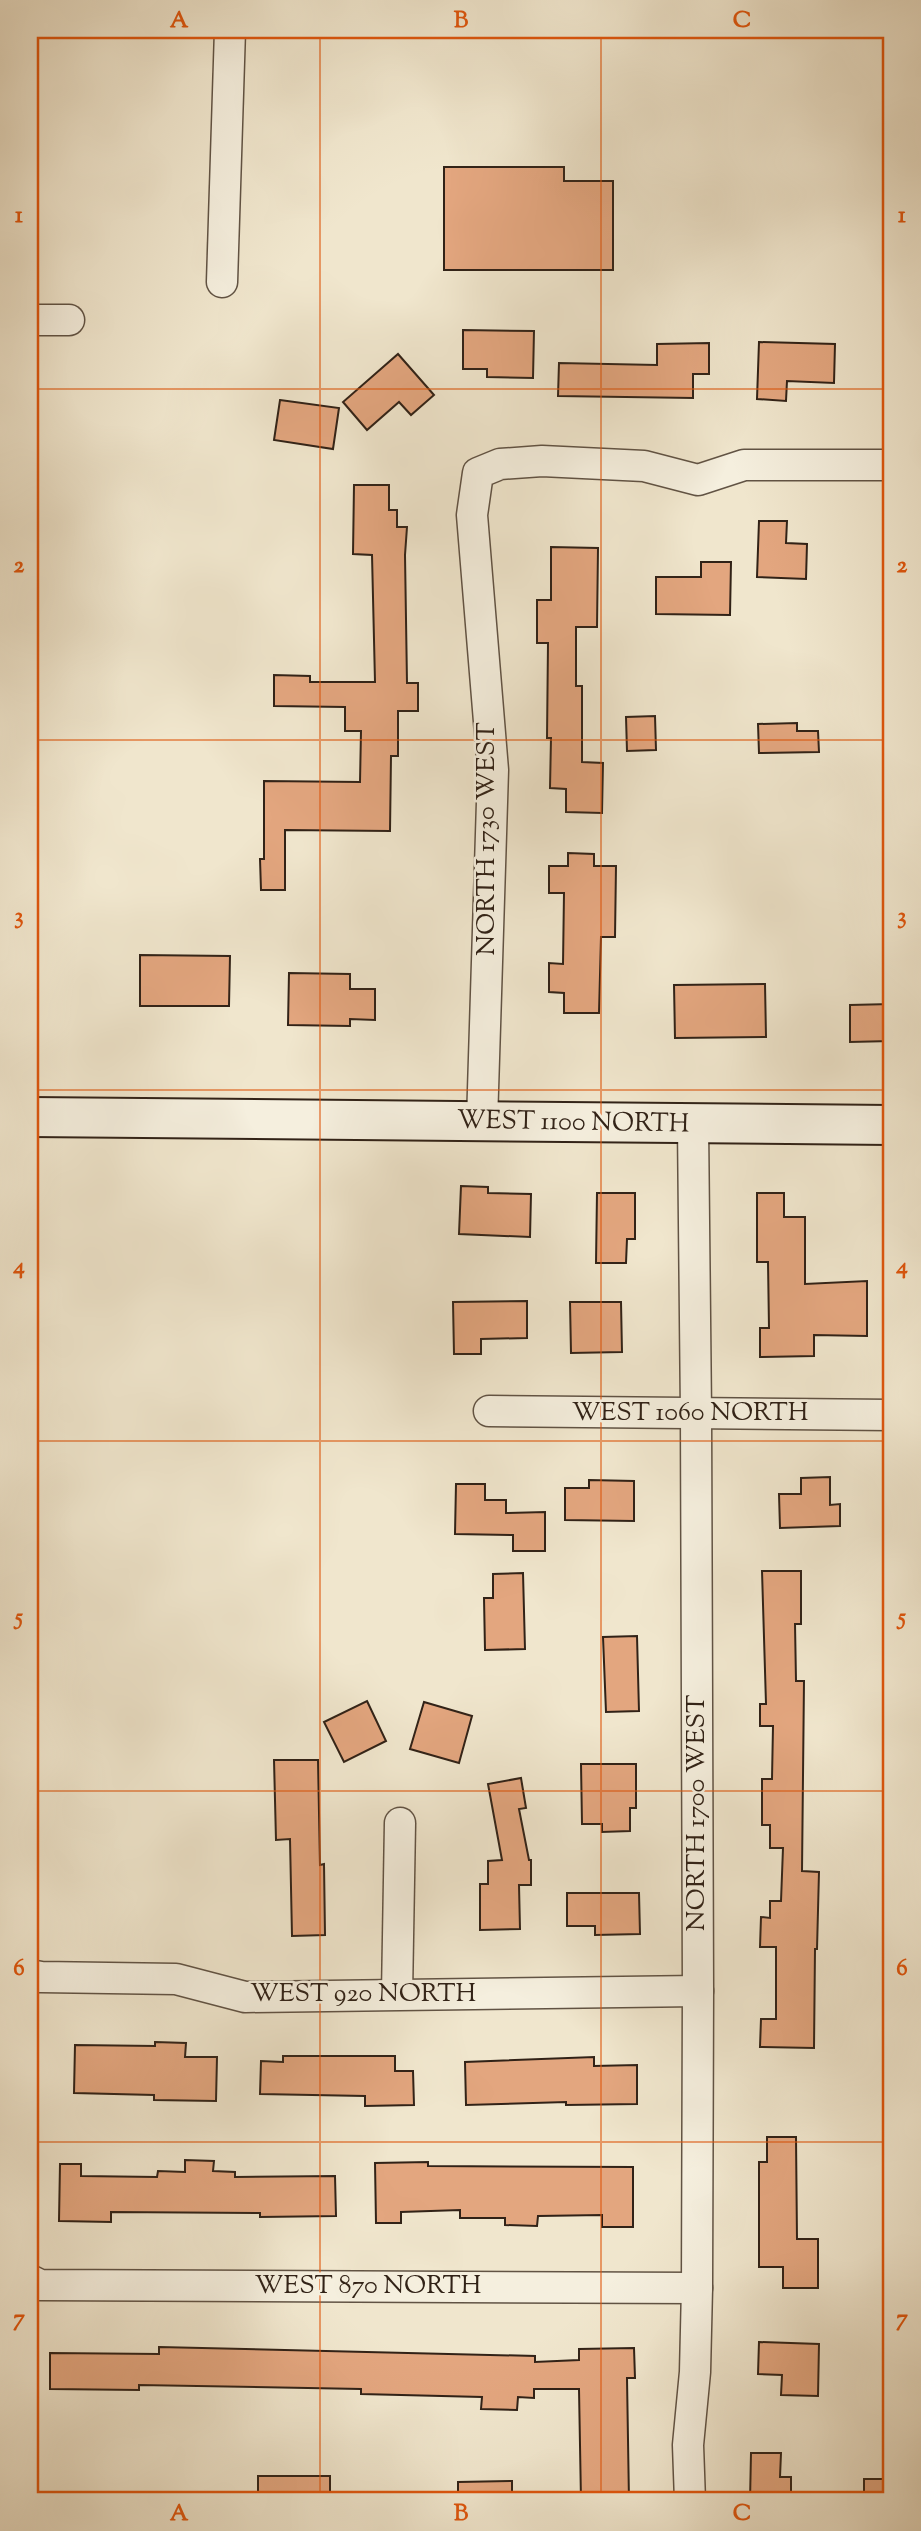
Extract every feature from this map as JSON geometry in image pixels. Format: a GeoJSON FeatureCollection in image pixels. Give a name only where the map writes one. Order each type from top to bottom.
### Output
{"type":"FeatureCollection","features":[{"type":"Feature","properties":{"kind":"main road","name":"WEST 1100 NORTH"},"geometry":{"type":"LineString","coordinates":[[30,1117],[891,1125]]}},
{"type":"Feature","properties":{"kind":"street"},"geometry":{"type":"LineString","coordinates":[[222,282],[230,30]]}},
{"type":"Feature","properties":{"kind":"street"},"geometry":{"type":"LineString","coordinates":[[30,320],[69,320]]}},
{"type":"Feature","properties":{"kind":"street","name":"NORTH 1730 WEST"},"geometry":{"type":"LineString","coordinates":[[482,1122],[493,770],[472,515],[478,473],[500,464],[542,461],[644,466],[698,480],[744,465],[891,465]]}},
{"type":"Feature","properties":{"kind":"street","name":"NORTH 1700 WEST"},"geometry":{"type":"LineString","coordinates":[[690,2501],[688,2445],[695,2372],[697,2288],[698,1991],[693,1125]]}},
{"type":"Feature","properties":{"kind":"street","name":"WEST 1060 NORTH"},"geometry":{"type":"LineString","coordinates":[[489,1411],[891,1415]]}},
{"type":"Feature","properties":{"kind":"street"},"geometry":{"type":"LineString","coordinates":[[397,1994],[400,1824]]}},
{"type":"Feature","properties":{"kind":"street","name":"WEST 920 NORTH"},"geometry":{"type":"LineString","coordinates":[[30,1975],[176,1979],[246,1997],[698,1991]]}},
{"type":"Feature","properties":{"kind":"street","name":"WEST 870 NORTH"},"geometry":{"type":"LineString","coordinates":[[35,2283],[697,2288]]}},
{"type":"Feature","properties":{"kind":"building"},"geometry":{"type":"Polygon","coordinates":[[[444,167],[564,167],[564,181],[613,181],[613,270],[444,270],[444,167]]]}},
{"type":"Feature","properties":{"kind":"building"},"geometry":{"type":"Polygon","coordinates":[[[463,330],[534,331],[533,378],[487,377],[487,369],[463,369],[463,330]]]}},
{"type":"Feature","properties":{"kind":"building"},"geometry":{"type":"Polygon","coordinates":[[[759,342],[835,344],[834,383],[787,381],[786,401],[757,399],[759,342]]]}},
{"type":"Feature","properties":{"kind":"building"},"geometry":{"type":"Polygon","coordinates":[[[709,343],[709,374],[693,374],[693,398],[558,396],[559,363],[657,365],[657,344],[709,343]]]}},
{"type":"Feature","properties":{"kind":"building"},"geometry":{"type":"Polygon","coordinates":[[[398,354],[434,395],[411,415],[399,402],[367,430],[343,402],[398,354]]]}},
{"type":"Feature","properties":{"kind":"building"},"geometry":{"type":"Polygon","coordinates":[[[280,400],[339,408],[333,449],[274,440],[280,400]]]}},
{"type":"Feature","properties":{"kind":"building"},"geometry":{"type":"Polygon","coordinates":[[[354,485],[389,485],[389,510],[397,510],[397,527],[407,527],[407,683],[418,683],[418,711],[398,711],[398,756],[391,756],[390,831],[285,830],[285,890],[261,890],[260,859],[264,859],[264,781],[360,782],[361,731],[345,731],[345,707],[274,706],[274,675],[310,676],[310,682],[375,682],[372,555],[353,554],[354,485]]]}},
{"type":"Feature","properties":{"kind":"building"},"geometry":{"type":"Polygon","coordinates":[[[759,521],[787,521],[786,543],[807,544],[806,579],[757,577],[759,521]]]}},
{"type":"Feature","properties":{"kind":"building"},"geometry":{"type":"Polygon","coordinates":[[[551,547],[598,548],[597,627],[576,627],[576,686],[582,686],[582,762],[603,763],[602,813],[566,812],[566,789],[550,788],[551,738],[547,738],[548,643],[537,643],[537,600],[551,600],[551,547]]]}},
{"type":"Feature","properties":{"kind":"building"},"geometry":{"type":"Polygon","coordinates":[[[701,562],[731,562],[730,615],[656,614],[656,577],[701,577],[701,562]]]}},
{"type":"Feature","properties":{"kind":"building"},"geometry":{"type":"Polygon","coordinates":[[[655,716],[656,750],[627,751],[626,717],[655,716]]]}},
{"type":"Feature","properties":{"kind":"building"},"geometry":{"type":"Polygon","coordinates":[[[797,723],[797,731],[818,731],[819,752],[759,753],[758,724],[797,723]]]}},
{"type":"Feature","properties":{"kind":"building"},"geometry":{"type":"Polygon","coordinates":[[[568,853],[594,854],[594,866],[616,866],[615,937],[601,937],[599,1013],[564,1013],[564,993],[549,992],[549,963],[563,964],[564,893],[549,893],[549,866],[568,866],[568,853]]]}},
{"type":"Feature","properties":{"kind":"building"},"geometry":{"type":"Polygon","coordinates":[[[140,955],[230,956],[229,1006],[140,1006],[140,955]]]}},
{"type":"Feature","properties":{"kind":"building"},"geometry":{"type":"Polygon","coordinates":[[[289,973],[350,974],[350,989],[375,989],[375,1020],[350,1019],[350,1026],[288,1025],[289,973]]]}},
{"type":"Feature","properties":{"kind":"building"},"geometry":{"type":"Polygon","coordinates":[[[765,984],[766,1037],[675,1038],[674,985],[765,984]]]}},
{"type":"Feature","properties":{"kind":"building"},"geometry":{"type":"Polygon","coordinates":[[[891,1004],[891,1041],[850,1042],[850,1005],[891,1004]]]}},
{"type":"Feature","properties":{"kind":"building"},"geometry":{"type":"Polygon","coordinates":[[[461,1186],[488,1187],[488,1193],[531,1194],[530,1237],[459,1234],[461,1186]]]}},
{"type":"Feature","properties":{"kind":"building"},"geometry":{"type":"Polygon","coordinates":[[[597,1193],[635,1193],[635,1239],[627,1239],[626,1263],[596,1263],[597,1193]]]}},
{"type":"Feature","properties":{"kind":"building"},"geometry":{"type":"Polygon","coordinates":[[[757,1193],[784,1193],[784,1217],[805,1217],[805,1284],[867,1281],[867,1336],[814,1335],[814,1356],[760,1357],[760,1328],[769,1328],[768,1262],[757,1262],[757,1193]]]}},
{"type":"Feature","properties":{"kind":"building"},"geometry":{"type":"Polygon","coordinates":[[[527,1301],[527,1338],[481,1339],[481,1354],[454,1354],[453,1302],[527,1301]]]}},
{"type":"Feature","properties":{"kind":"building"},"geometry":{"type":"Polygon","coordinates":[[[570,1302],[621,1302],[622,1352],[571,1353],[570,1302]]]}},
{"type":"Feature","properties":{"kind":"building"},"geometry":{"type":"Polygon","coordinates":[[[830,1477],[830,1505],[840,1504],[840,1526],[780,1528],[779,1494],[801,1494],[801,1478],[830,1477]]]}},
{"type":"Feature","properties":{"kind":"building"},"geometry":{"type":"Polygon","coordinates":[[[589,1480],[634,1481],[634,1521],[565,1520],[565,1488],[589,1488],[589,1480]]]}},
{"type":"Feature","properties":{"kind":"building"},"geometry":{"type":"Polygon","coordinates":[[[456,1484],[485,1484],[485,1500],[506,1500],[506,1513],[545,1512],[545,1551],[513,1551],[513,1535],[455,1534],[456,1484]]]}},
{"type":"Feature","properties":{"kind":"building"},"geometry":{"type":"Polygon","coordinates":[[[762,1571],[801,1571],[801,1624],[795,1624],[796,1681],[804,1681],[802,1871],[819,1872],[814,2048],[760,2047],[761,2019],[776,2019],[776,1947],[760,1947],[761,1917],[770,1918],[770,1901],[781,1901],[783,1848],[770,1848],[770,1825],[762,1825],[762,1779],[772,1779],[773,1726],[760,1726],[760,1704],[766,1704],[762,1571]]]}},
{"type":"Feature","properties":{"kind":"building"},"geometry":{"type":"Polygon","coordinates":[[[523,1573],[525,1649],[485,1650],[484,1598],[493,1598],[493,1574],[523,1573]]]}},
{"type":"Feature","properties":{"kind":"building"},"geometry":{"type":"Polygon","coordinates":[[[637,1636],[639,1711],[606,1712],[603,1637],[637,1636]]]}},
{"type":"Feature","properties":{"kind":"building"},"geometry":{"type":"Polygon","coordinates":[[[367,1701],[386,1741],[344,1762],[324,1722],[367,1701]]]}},
{"type":"Feature","properties":{"kind":"building"},"geometry":{"type":"Polygon","coordinates":[[[424,1702],[472,1716],[459,1763],[410,1749],[424,1702]]]}},
{"type":"Feature","properties":{"kind":"building"},"geometry":{"type":"Polygon","coordinates":[[[274,1760],[318,1760],[320,1865],[324,1864],[325,1935],[292,1936],[290,1839],[276,1840],[274,1760]]]}},
{"type":"Feature","properties":{"kind":"building"},"geometry":{"type":"Polygon","coordinates":[[[581,1764],[636,1764],[636,1808],[630,1808],[630,1831],[602,1832],[602,1824],[582,1824],[581,1764]]]}},
{"type":"Feature","properties":{"kind":"building"},"geometry":{"type":"Polygon","coordinates":[[[521,1778],[526,1808],[519,1809],[531,1860],[531,1885],[519,1885],[520,1929],[480,1930],[480,1884],[488,1884],[488,1861],[502,1860],[488,1784],[521,1778]]]}},
{"type":"Feature","properties":{"kind":"building"},"geometry":{"type":"Polygon","coordinates":[[[567,1893],[639,1893],[640,1934],[595,1935],[595,1926],[567,1926],[567,1893]]]}},
{"type":"Feature","properties":{"kind":"building"},"geometry":{"type":"Polygon","coordinates":[[[155,2042],[186,2043],[185,2057],[217,2057],[216,2101],[154,2100],[154,2095],[74,2093],[75,2045],[155,2046],[155,2042]]]}},
{"type":"Feature","properties":{"kind":"building"},"geometry":{"type":"Polygon","coordinates":[[[283,2056],[395,2056],[395,2071],[413,2071],[414,2105],[365,2106],[365,2096],[260,2094],[261,2061],[283,2062],[283,2056]]]}},
{"type":"Feature","properties":{"kind":"building"},"geometry":{"type":"Polygon","coordinates":[[[594,2057],[594,2066],[637,2065],[637,2104],[566,2105],[566,2102],[466,2105],[465,2062],[594,2057]]]}},
{"type":"Feature","properties":{"kind":"building"},"geometry":{"type":"Polygon","coordinates":[[[767,2137],[796,2137],[797,2239],[818,2239],[818,2288],[783,2288],[783,2267],[759,2267],[759,2162],[767,2162],[767,2137]]]}},
{"type":"Feature","properties":{"kind":"building"},"geometry":{"type":"Polygon","coordinates":[[[185,2160],[214,2161],[213,2171],[235,2172],[235,2177],[335,2176],[336,2216],[260,2217],[260,2213],[111,2212],[111,2222],[59,2221],[60,2164],[81,2164],[81,2176],[157,2177],[158,2171],[185,2172],[185,2160]]]}},
{"type":"Feature","properties":{"kind":"building"},"geometry":{"type":"Polygon","coordinates":[[[428,2162],[428,2166],[633,2167],[633,2227],[602,2227],[602,2215],[538,2216],[537,2226],[505,2225],[505,2218],[460,2218],[460,2210],[401,2212],[401,2223],[376,2223],[375,2163],[428,2162]]]}},
{"type":"Feature","properties":{"kind":"building"},"geometry":{"type":"Polygon","coordinates":[[[759,2342],[819,2344],[818,2396],[781,2395],[782,2375],[758,2374],[759,2342]]]}},
{"type":"Feature","properties":{"kind":"building"},"geometry":{"type":"Polygon","coordinates":[[[159,2347],[535,2356],[535,2362],[579,2360],[579,2349],[634,2348],[635,2378],[627,2378],[629,2501],[581,2501],[579,2389],[534,2389],[534,2398],[518,2397],[517,2410],[481,2409],[482,2397],[361,2394],[361,2389],[139,2385],[139,2390],[50,2389],[50,2353],[159,2354],[159,2347]]]}},
{"type":"Feature","properties":{"kind":"building"},"geometry":{"type":"Polygon","coordinates":[[[751,2453],[781,2453],[780,2477],[791,2477],[791,2501],[750,2501],[751,2453]]]}},
{"type":"Feature","properties":{"kind":"building"},"geometry":{"type":"Polygon","coordinates":[[[258,2476],[330,2476],[330,2501],[258,2501],[258,2476]]]}},
{"type":"Feature","properties":{"kind":"building"},"geometry":{"type":"Polygon","coordinates":[[[864,2479],[891,2479],[891,2501],[864,2501],[864,2479]]]}},
{"type":"Feature","properties":{"kind":"building"},"geometry":{"type":"Polygon","coordinates":[[[512,2481],[512,2501],[458,2501],[458,2482],[512,2481]]]}}]}
